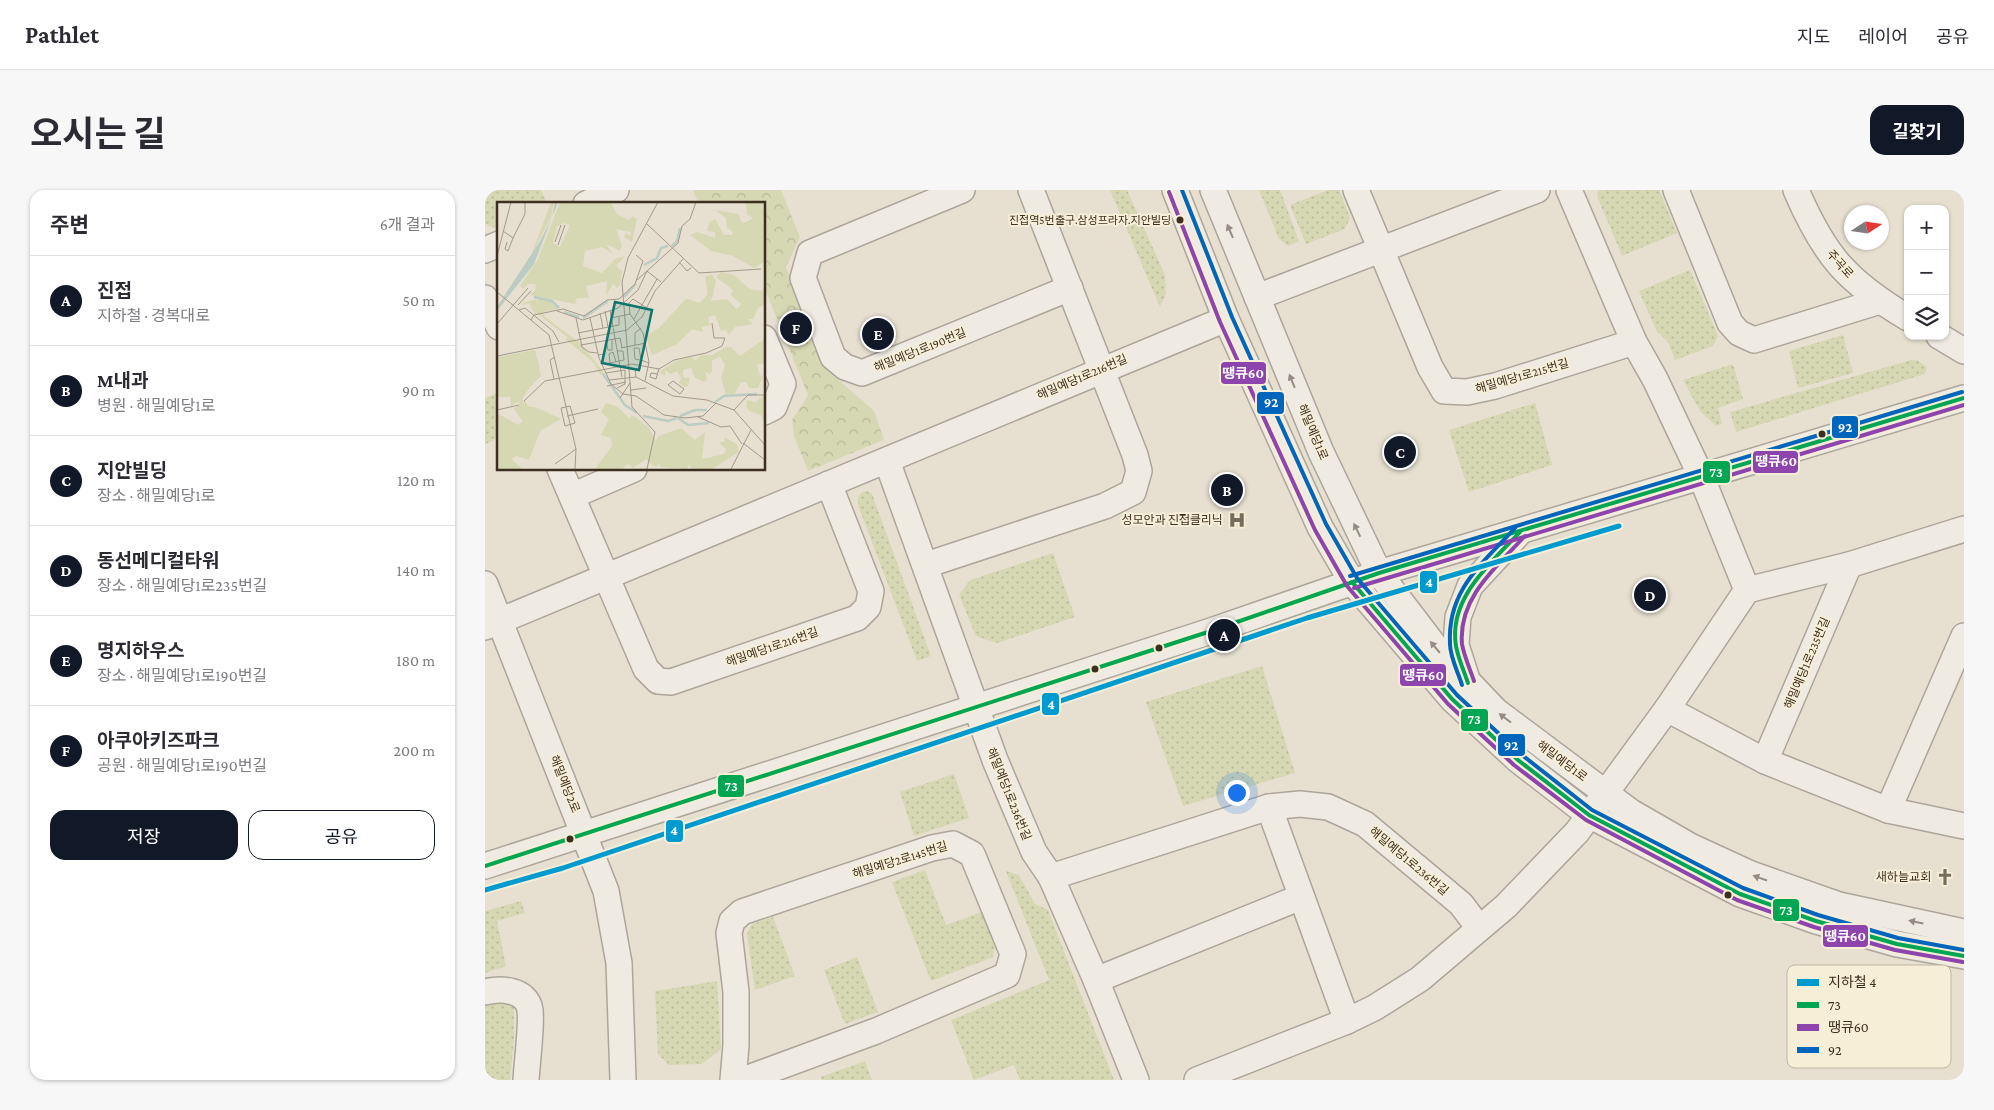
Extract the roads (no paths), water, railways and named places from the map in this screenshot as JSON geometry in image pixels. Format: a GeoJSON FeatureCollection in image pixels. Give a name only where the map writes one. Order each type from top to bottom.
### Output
{"type":"FeatureCollection","features":[{"type":"Feature","properties":{"kind":"street"},"geometry":{"type":"LineString","coordinates":[[590,202],[616,190]]}},
{"type":"Feature","properties":{"kind":"street","name":"해밀예당1로190번길"},"geometry":{"type":"LineString","coordinates":[[962,190],[810,253],[803,278],[833,357],[845,367],[862,374],[1070,288]]}},
{"type":"Feature","properties":{"kind":"street"},"geometry":{"type":"LineString","coordinates":[[926,565],[1105,506],[1133,492],[1139,471],[1103,368],[1031,190]]}},
{"type":"Feature","properties":{"kind":"street","name":"해밀예당1로"},"geometry":{"type":"LineString","coordinates":[[1175,190],[1225,319],[1319,527],[1352,582],[1452,699],[1518,760],[1589,814],[1749,897],[1816,921],[1897,944],[1964,956]]}},
{"type":"Feature","properties":{"kind":"street","name":"해밀예당1로"},"geometry":{"type":"LineString","coordinates":[[1213,190],[1321,452],[1379,574],[1437,649],[1496,711],[1631,812],[1690,846],[1751,874],[1839,905],[1964,932]]}},
{"type":"Feature","properties":{"kind":"street"},"geometry":{"type":"LineString","coordinates":[[1356,190],[1380,248]]}},
{"type":"Feature","properties":{"kind":"street"},"geometry":{"type":"LineString","coordinates":[[1257,297],[1380,248],[1420,236],[1537,190]]}},
{"type":"Feature","properties":{"kind":"street"},"geometry":{"type":"LineString","coordinates":[[1569,190],[1634,342],[1655,379],[1701,476],[1747,590]]}},
{"type":"Feature","properties":{"kind":"street"},"geometry":{"type":"LineString","coordinates":[[1676,190],[1730,323],[1739,333],[1754,340],[1880,301]]}},
{"type":"Feature","properties":{"kind":"street","name":"주곡로"},"geometry":{"type":"LineString","coordinates":[[1796,190],[1813,231],[1843,270],[1880,301],[1904,316]]}},
{"type":"Feature","properties":{"kind":"street"},"geometry":{"type":"LineString","coordinates":[[485,250],[497,245]]}},
{"type":"Feature","properties":{"kind":"street","name":"해밀예당1로215번길"},"geometry":{"type":"LineString","coordinates":[[1380,248],[1430,367],[1444,390],[1467,392],[1495,386],[1634,342]]}},
{"type":"Feature","properties":{"kind":"street"},"geometry":{"type":"LineString","coordinates":[[485,298],[497,323]]}},
{"type":"Feature","properties":{"kind":"street","name":"해밀예당1로216번길"},"geometry":{"type":"LineString","coordinates":[[493,624],[887,461],[1103,368],[1225,319]]}},
{"type":"Feature","properties":{"kind":"street"},"geometry":{"type":"LineString","coordinates":[[765,340],[783,384],[774,407],[765,412]]}},
{"type":"Feature","properties":{"kind":"street"},"geometry":{"type":"LineString","coordinates":[[1946,340],[1964,351]]}},
{"type":"Feature","properties":{"kind":"street"},"geometry":{"type":"LineString","coordinates":[[485,866],[1352,582],[1964,398]]}},
{"type":"Feature","properties":{"kind":"street","name":"해밀예당1로236번길"},"geometry":{"type":"LineString","coordinates":[[887,461],[926,565],[975,707],[1034,852],[1051,877],[1096,980],[1136,1080]]}},
{"type":"Feature","properties":{"kind":"street","name":"해밀예당1로216번길"},"geometry":{"type":"LineString","coordinates":[[561,470],[605,578],[646,669],[658,681],[671,682],[857,618],[868,607],[871,591],[829,484]]}},
{"type":"Feature","properties":{"kind":"street"},"geometry":{"type":"LineString","coordinates":[[572,496],[632,470]]}},
{"type":"Feature","properties":{"kind":"street"},"geometry":{"type":"LineString","coordinates":[[1197,1080],[1347,1021],[1374,1008],[1420,979],[1506,906],[1577,832],[1667,709],[1747,590],[1849,565],[1964,529]]}},
{"type":"Feature","properties":{"kind":"street"},"geometry":{"type":"LineString","coordinates":[[1468,683],[1456,645],[1458,616],[1470,586],[1519,532]]}},
{"type":"Feature","properties":{"kind":"street","name":"해밀예당1로235번길"},"geometry":{"type":"LineString","coordinates":[[1765,761],[1849,565]]}},
{"type":"Feature","properties":{"kind":"street","name":"해밀예당2로"},"geometry":{"type":"LineString","coordinates":[[485,584],[493,624],[585,834],[606,891],[619,963],[623,1080]]}},
{"type":"Feature","properties":{"kind":"street"},"geometry":{"type":"LineString","coordinates":[[1888,810],[1964,636]]}},
{"type":"Feature","properties":{"kind":"street"},"geometry":{"type":"LineString","coordinates":[[1667,709],[1765,761],[1888,810],[1964,826]]}},
{"type":"Feature","properties":{"kind":"street","name":"해밀예당1로236번길"},"geometry":{"type":"LineString","coordinates":[[1051,877],[1269,807],[1300,804],[1329,806],[1365,824],[1461,904],[1479,928]]}},
{"type":"Feature","properties":{"kind":"street"},"geometry":{"type":"LineString","coordinates":[[1269,807],[1347,1021]]}},
{"type":"Feature","properties":{"kind":"street","name":"해밀예당2로145번길"},"geometry":{"type":"LineString","coordinates":[[733,1080],[736,1045],[736,992],[729,933],[731,921],[742,912],[932,848],[953,844],[972,854],[1013,954],[1007,975],[876,1030],[743,1080]]}},
{"type":"Feature","properties":{"kind":"street"},"geometry":{"type":"LineString","coordinates":[[1096,980],[1301,897]]}},
{"type":"Feature","properties":{"kind":"street"},"geometry":{"type":"LineString","coordinates":[[485,992],[499,989],[520,994],[530,1008],[526,1080]]}},
{"type":"Feature","properties":{"kind":"metro line","name":"4"},"geometry":{"type":"LineString","coordinates":[[485,890],[563,868],[1307,618],[1619,526]]}},
{"type":"Feature","properties":{"kind":"place","name":"진접역5번출구.삼성프라자.지안빌딩"},"geometry":{"type":"Point","coordinates":[1180,220]}},
{"type":"Feature","properties":{"kind":"place","name":"아쿠아키즈파크"},"geometry":{"type":"Point","coordinates":[796,328]}},
{"type":"Feature","properties":{"kind":"place","name":"명지하우스"},"geometry":{"type":"Point","coordinates":[878,334]}},
{"type":"Feature","properties":{"kind":"place","name":"지안빌딩"},"geometry":{"type":"Point","coordinates":[1400,452]}},
{"type":"Feature","properties":{"kind":"place","name":"M내과"},"geometry":{"type":"Point","coordinates":[1227,490]}},
{"type":"Feature","properties":{"kind":"place","name":"성모안과 진접클리닉"},"geometry":{"type":"Point","coordinates":[1237,520]}},
{"type":"Feature","properties":{"kind":"place","name":"동선메디컬타워"},"geometry":{"type":"Point","coordinates":[1650,595]}},
{"type":"Feature","properties":{"kind":"place","name":"진접"},"geometry":{"type":"Point","coordinates":[1224,635]}},
{"type":"Feature","properties":{"kind":"place","name":"새하늘교회"},"geometry":{"type":"Point","coordinates":[1945,877]}}]}
